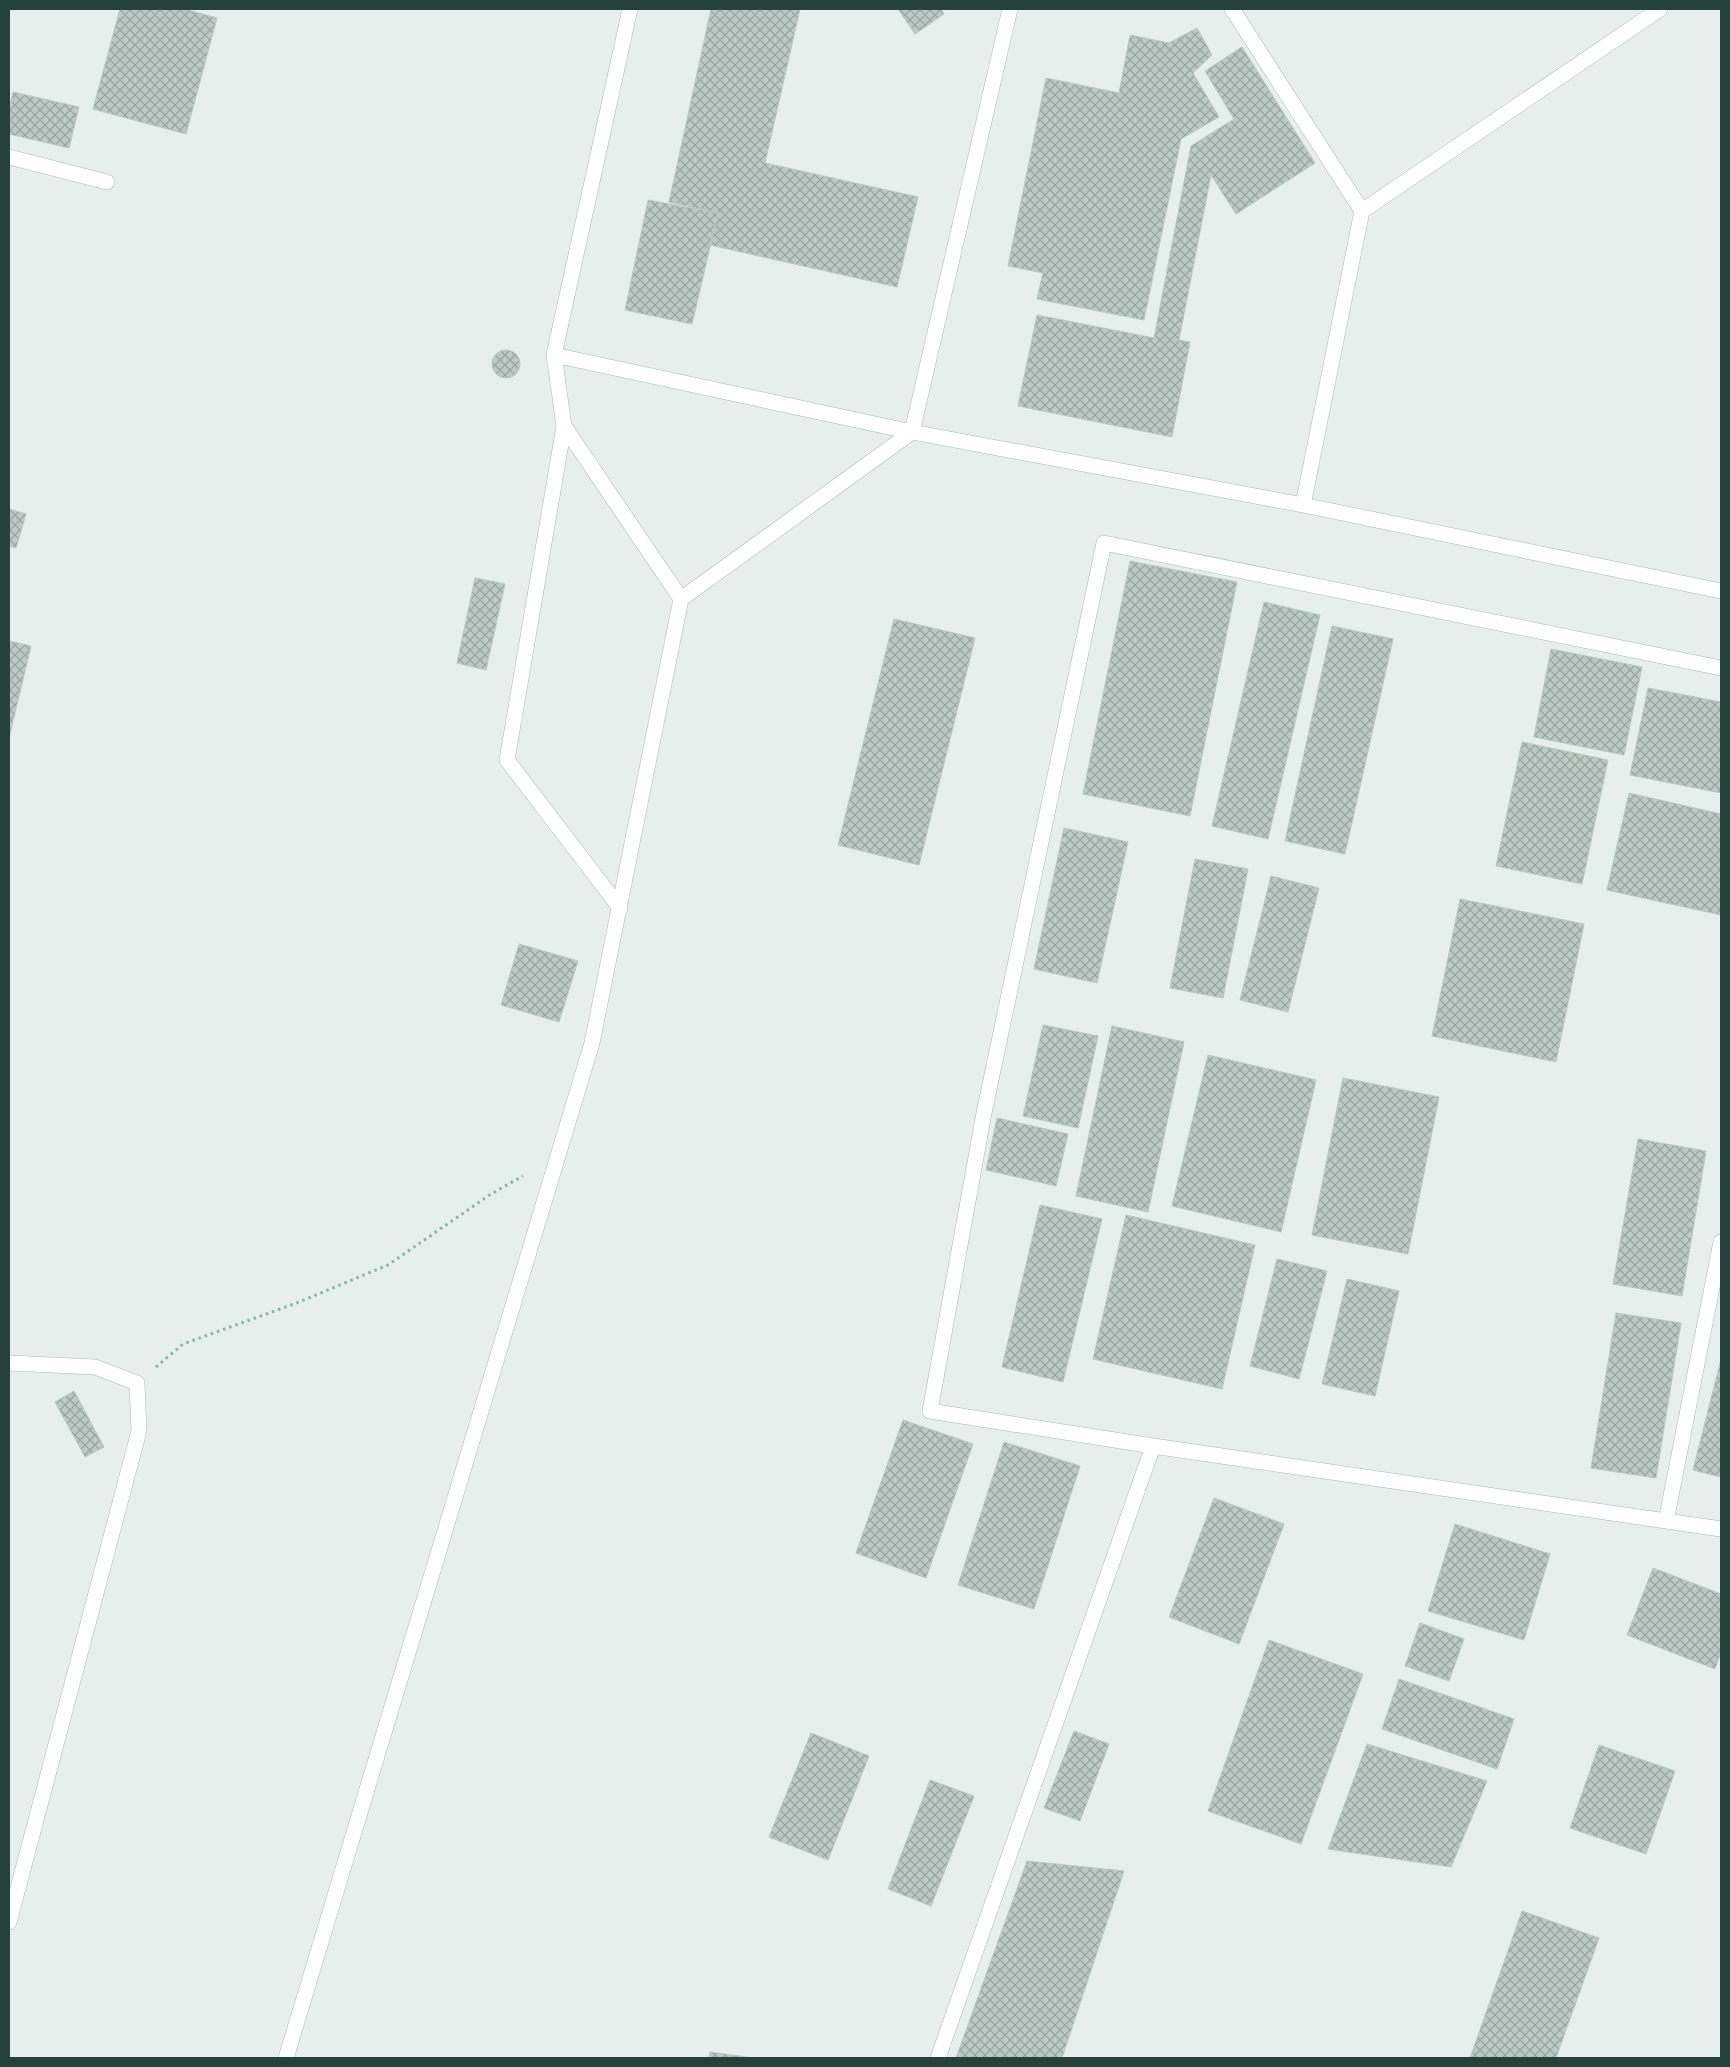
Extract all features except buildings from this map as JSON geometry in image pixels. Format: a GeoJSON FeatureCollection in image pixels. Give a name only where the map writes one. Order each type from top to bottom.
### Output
{"type":"FeatureCollection","features":[{"type":"Feature","properties":{"kind":"street"},"geometry":{"type":"LineString","coordinates":[[620,908],[507,760],[564,426],[554,355],[630,9]]}},
{"type":"Feature","properties":{"kind":"street"},"geometry":{"type":"LineString","coordinates":[[286,2058],[592,1043],[681,600],[912,432],[1010,9]]}},
{"type":"Feature","properties":{"kind":"street"},"geometry":{"type":"LineString","coordinates":[[1232,9],[1362,211],[1303,505]]}},
{"type":"Feature","properties":{"kind":"street"},"geometry":{"type":"LineString","coordinates":[[1362,211],[1660,9]]}},
{"type":"Feature","properties":{"kind":"street"},"geometry":{"type":"LineString","coordinates":[[9,157],[107,182]]}},
{"type":"Feature","properties":{"kind":"street"},"geometry":{"type":"LineString","coordinates":[[554,355],[912,432],[1303,505],[1721,592]]}},
{"type":"Feature","properties":{"kind":"street"},"geometry":{"type":"LineString","coordinates":[[564,426],[681,600]]}},
{"type":"Feature","properties":{"kind":"street"},"geometry":{"type":"LineString","coordinates":[[1721,668],[1104,543],[984,1113],[930,1411],[1153,1446],[1721,1529]]}},
{"type":"Feature","properties":{"kind":"street"},"geometry":{"type":"LineString","coordinates":[[1666,1521],[1721,1242]]}},
{"type":"Feature","properties":{"kind":"street"},"geometry":{"type":"LineString","coordinates":[[9,1363],[94,1367],[137,1383],[139,1431],[9,1922]]}},
{"type":"Feature","properties":{"kind":"street"},"geometry":{"type":"LineString","coordinates":[[938,2058],[1153,1446]]}},
{"type":"Feature","properties":{"kind":"path"},"geometry":{"type":"LineString","coordinates":[[137,1383],[183,1344],[294,1304],[388,1265],[492,1194],[558,1156]]}}]}
